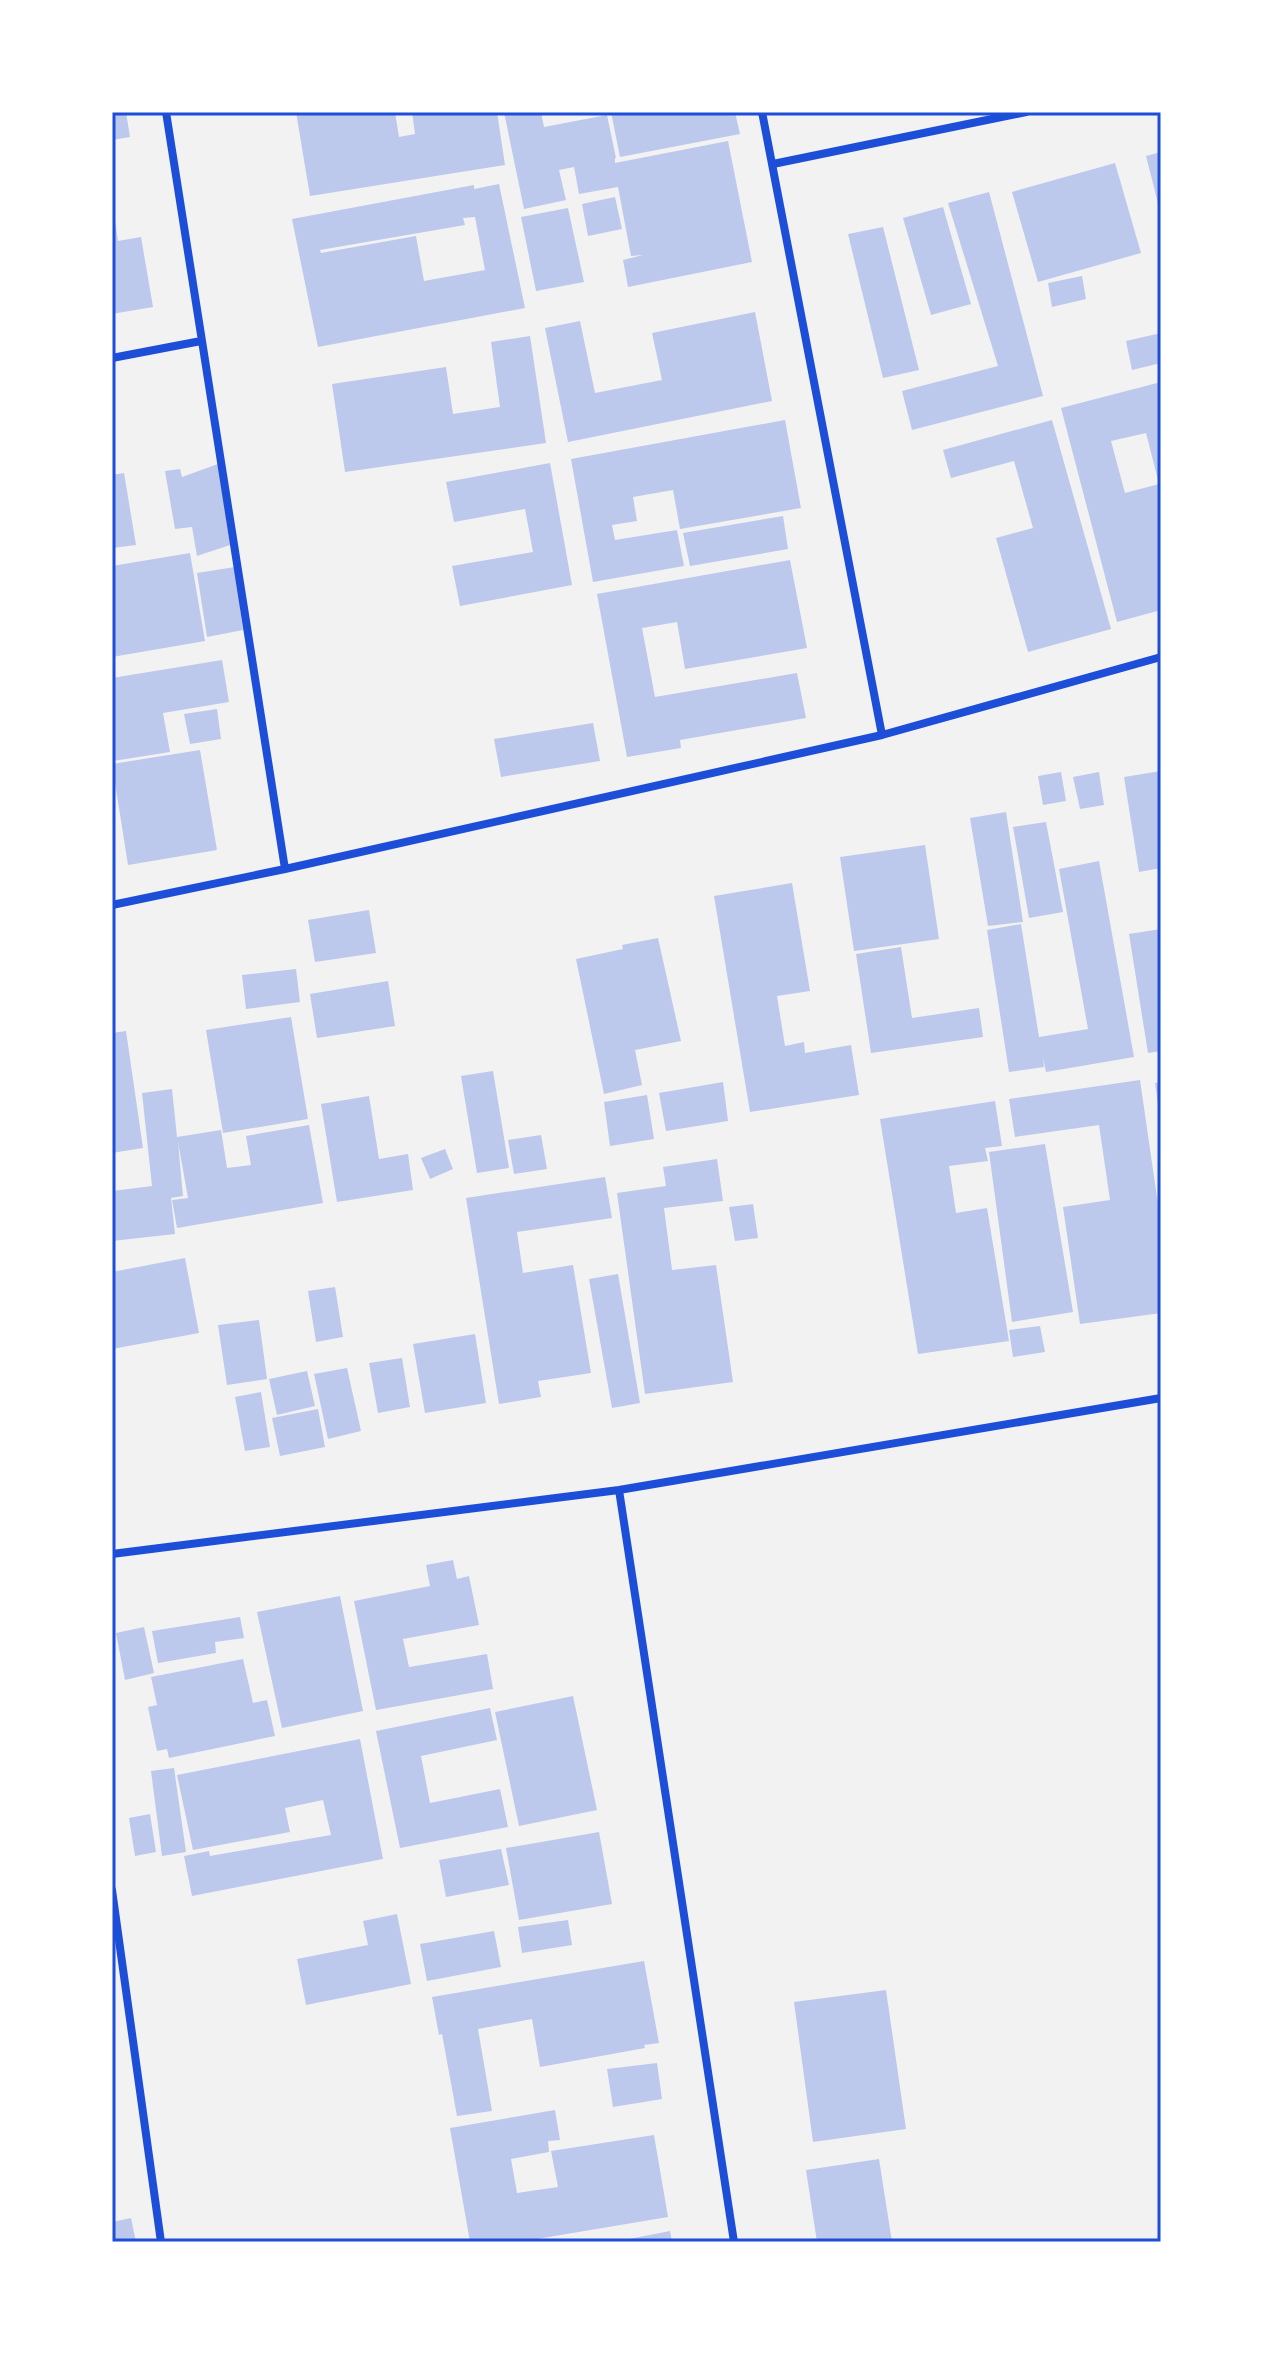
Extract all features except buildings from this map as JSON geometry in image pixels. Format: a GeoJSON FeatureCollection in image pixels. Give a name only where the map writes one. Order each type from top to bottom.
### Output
{"type":"FeatureCollection","features":[{"type":"Feature","properties":{"kind":"street"},"geometry":{"type":"LineString","coordinates":[[166,112],[285,869]]}},
{"type":"Feature","properties":{"kind":"street"},"geometry":{"type":"LineString","coordinates":[[762,112],[882,735]]}},
{"type":"Feature","properties":{"kind":"street"},"geometry":{"type":"LineString","coordinates":[[773,164],[1026,112]]}},
{"type":"Feature","properties":{"kind":"street"},"geometry":{"type":"LineString","coordinates":[[112,358],[201,341]]}},
{"type":"Feature","properties":{"kind":"street"},"geometry":{"type":"LineString","coordinates":[[112,905],[882,735],[1161,657]]}},
{"type":"Feature","properties":{"kind":"street"},"geometry":{"type":"LineString","coordinates":[[112,1554],[619,1490],[1161,1398]]}},
{"type":"Feature","properties":{"kind":"street"},"geometry":{"type":"LineString","coordinates":[[619,1490],[734,2242]]}},
{"type":"Feature","properties":{"kind":"street"},"geometry":{"type":"LineString","coordinates":[[112,1890],[161,2242]]}}]}
